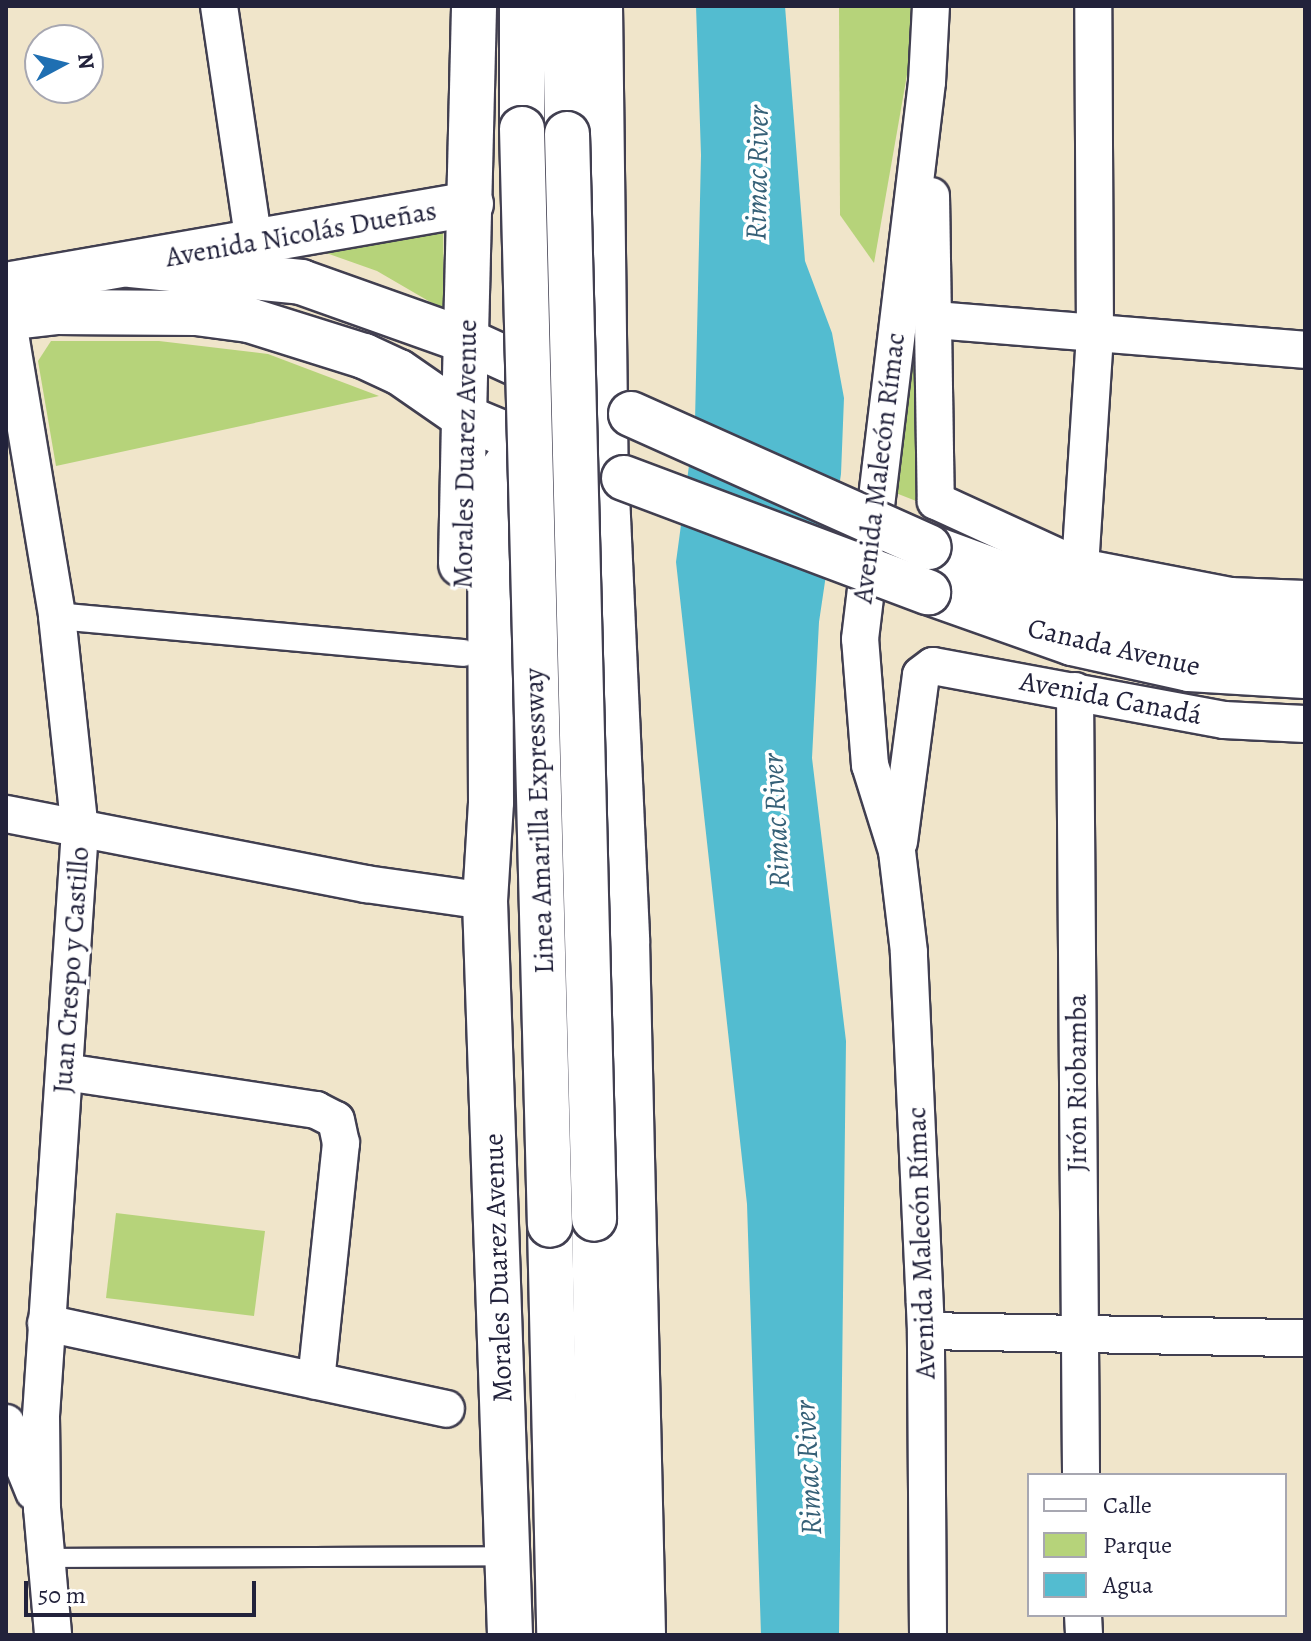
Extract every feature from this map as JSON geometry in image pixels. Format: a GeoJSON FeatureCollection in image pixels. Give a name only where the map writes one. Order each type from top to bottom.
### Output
{"type":"FeatureCollection","features":[{"type":"Feature","properties":{"kind":"main road","name":"Morales Duarez Avenue"},"geometry":{"type":"LineString","coordinates":[[474,6],[463,653],[469,802],[485,901]]}},
{"type":"Feature","properties":{"kind":"main road","name":"Linea Amarilla Expressway"},"geometry":{"type":"LineString","coordinates":[[522,6],[522,129],[559,1635]]}},
{"type":"Feature","properties":{"kind":"main road","name":"Linea Amarilla Expressway"},"geometry":{"type":"LineString","coordinates":[[565,6],[601,1635]]}},
{"type":"Feature","properties":{"kind":"main road"},"geometry":{"type":"LineString","coordinates":[[600,6],[618,409],[615,475],[643,1635]]}},
{"type":"Feature","properties":{"kind":"main road","name":"Avenida Nicolás Dueñas"},"geometry":{"type":"LineString","coordinates":[[6,308],[131,265],[256,257],[471,204]]}},
{"type":"Feature","properties":{"kind":"main road","name":"Avenida Nicolás Dueñas"},"geometry":{"type":"LineString","coordinates":[[256,257],[374,304],[466,378],[520,443],[615,475]]}},
{"type":"Feature","properties":{"kind":"main road","name":"Avenida Nicolás Dueñas"},"geometry":{"type":"LineString","coordinates":[[6,308],[56,312],[165,313],[249,320],[364,356],[399,372],[466,378],[618,409]]}},
{"type":"Feature","properties":{"kind":"main road","name":"Canada Avenue"},"geometry":{"type":"LineString","coordinates":[[618,409],[929,547],[1074,600],[1192,626],[1305,636]]}},
{"type":"Feature","properties":{"kind":"main road","name":"Morales Duarez Avenue"},"geometry":{"type":"LineString","coordinates":[[510,1635],[485,901],[491,802],[490,519],[504,468],[520,443]]}},
{"type":"Feature","properties":{"kind":"main road","name":"Canada Avenue"},"geometry":{"type":"LineString","coordinates":[[615,475],[1072,643],[1189,669],[1305,676]]}},
{"type":"Feature","properties":{"kind":"street"},"geometry":{"type":"LineString","coordinates":[[219,6],[256,257]]}},
{"type":"Feature","properties":{"kind":"street","name":"Avenida Malecón Rímac"},"geometry":{"type":"LineString","coordinates":[[928,1635],[926,1331],[909,952],[897,851],[870,765],[860,639],[927,82],[931,6]]}},
{"type":"Feature","properties":{"kind":"street"},"geometry":{"type":"LineString","coordinates":[[1093,6],[1095,335],[1080,567],[1230,596],[1305,599]]}},
{"type":"Feature","properties":{"kind":"street","name":"Avenida Malecón Rímac"},"geometry":{"type":"LineString","coordinates":[[927,82],[934,320],[933,496],[943,505],[1080,567]]}},
{"type":"Feature","properties":{"kind":"street","name":"Juan Crespo y Castillo"},"geometry":{"type":"LineString","coordinates":[[6,308],[57,616],[80,830],[46,1323],[42,1508],[53,1635]]}},
{"type":"Feature","properties":{"kind":"street"},"geometry":{"type":"LineString","coordinates":[[934,320],[1305,350]]}},
{"type":"Feature","properties":{"kind":"street"},"geometry":{"type":"LineString","coordinates":[[57,616],[463,653]]}},
{"type":"Feature","properties":{"kind":"street","name":"Avenida Canadá"},"geometry":{"type":"LineString","coordinates":[[921,675],[933,666],[1224,720],[1305,724]]}},
{"type":"Feature","properties":{"kind":"street","name":"Avenida Malecón Rímac"},"geometry":{"type":"LineString","coordinates":[[897,851],[921,675]]}},
{"type":"Feature","properties":{"kind":"street","name":"Jirón Riobamba"},"geometry":{"type":"LineString","coordinates":[[1075,691],[1081,1473]]}},
{"type":"Feature","properties":{"kind":"street"},"geometry":{"type":"LineString","coordinates":[[6,814],[80,830],[485,901]]}},
{"type":"Feature","properties":{"kind":"street"},"geometry":{"type":"LineString","coordinates":[[65,1072],[316,1110],[336,1120],[341,1143],[316,1381]]}},
{"type":"Feature","properties":{"kind":"street"},"geometry":{"type":"LineString","coordinates":[[46,1323],[446,1409]]}},
{"type":"Feature","properties":{"kind":"street"},"geometry":{"type":"LineString","coordinates":[[926,1331],[1305,1338]]}},
{"type":"Feature","properties":{"kind":"street"},"geometry":{"type":"LineString","coordinates":[[6,1423],[14,1472],[42,1508]]}},
{"type":"Feature","properties":{"kind":"lane"},"geometry":{"type":"LineString","coordinates":[[46,1558],[508,1557]]}},
{"type":"Feature","properties":{"kind":"green space"},"geometry":{"type":"Polygon","coordinates":[[[839,6],[911,6],[908,69],[874,263],[840,215],[839,6]]]}},
{"type":"Feature","properties":{"kind":"green space"},"geometry":{"type":"Polygon","coordinates":[[[443,217],[444,310],[377,271],[329,254],[252,244],[443,217]]]}},
{"type":"Feature","properties":{"kind":"green space"},"geometry":{"type":"Polygon","coordinates":[[[921,251],[929,506],[888,490],[921,251]]]}},
{"type":"Feature","properties":{"kind":"green space"},"geometry":{"type":"Polygon","coordinates":[[[51,341],[159,341],[268,354],[379,396],[56,466],[38,361],[51,341]]]}},
{"type":"Feature","properties":{"kind":"green space"},"geometry":{"type":"Polygon","coordinates":[[[116,1213],[265,1231],[254,1316],[106,1298],[116,1213]]]}},
{"type":"Feature","properties":{"kind":"water","name":"Rimac River"},"geometry":{"type":"Polygon","coordinates":[[[696,6],[785,6],[805,261],[832,333],[844,398],[841,474],[819,622],[812,758],[846,1041],[839,1635],[761,1635],[747,1204],[676,562],[695,421],[701,155],[696,6]]]}}]}
